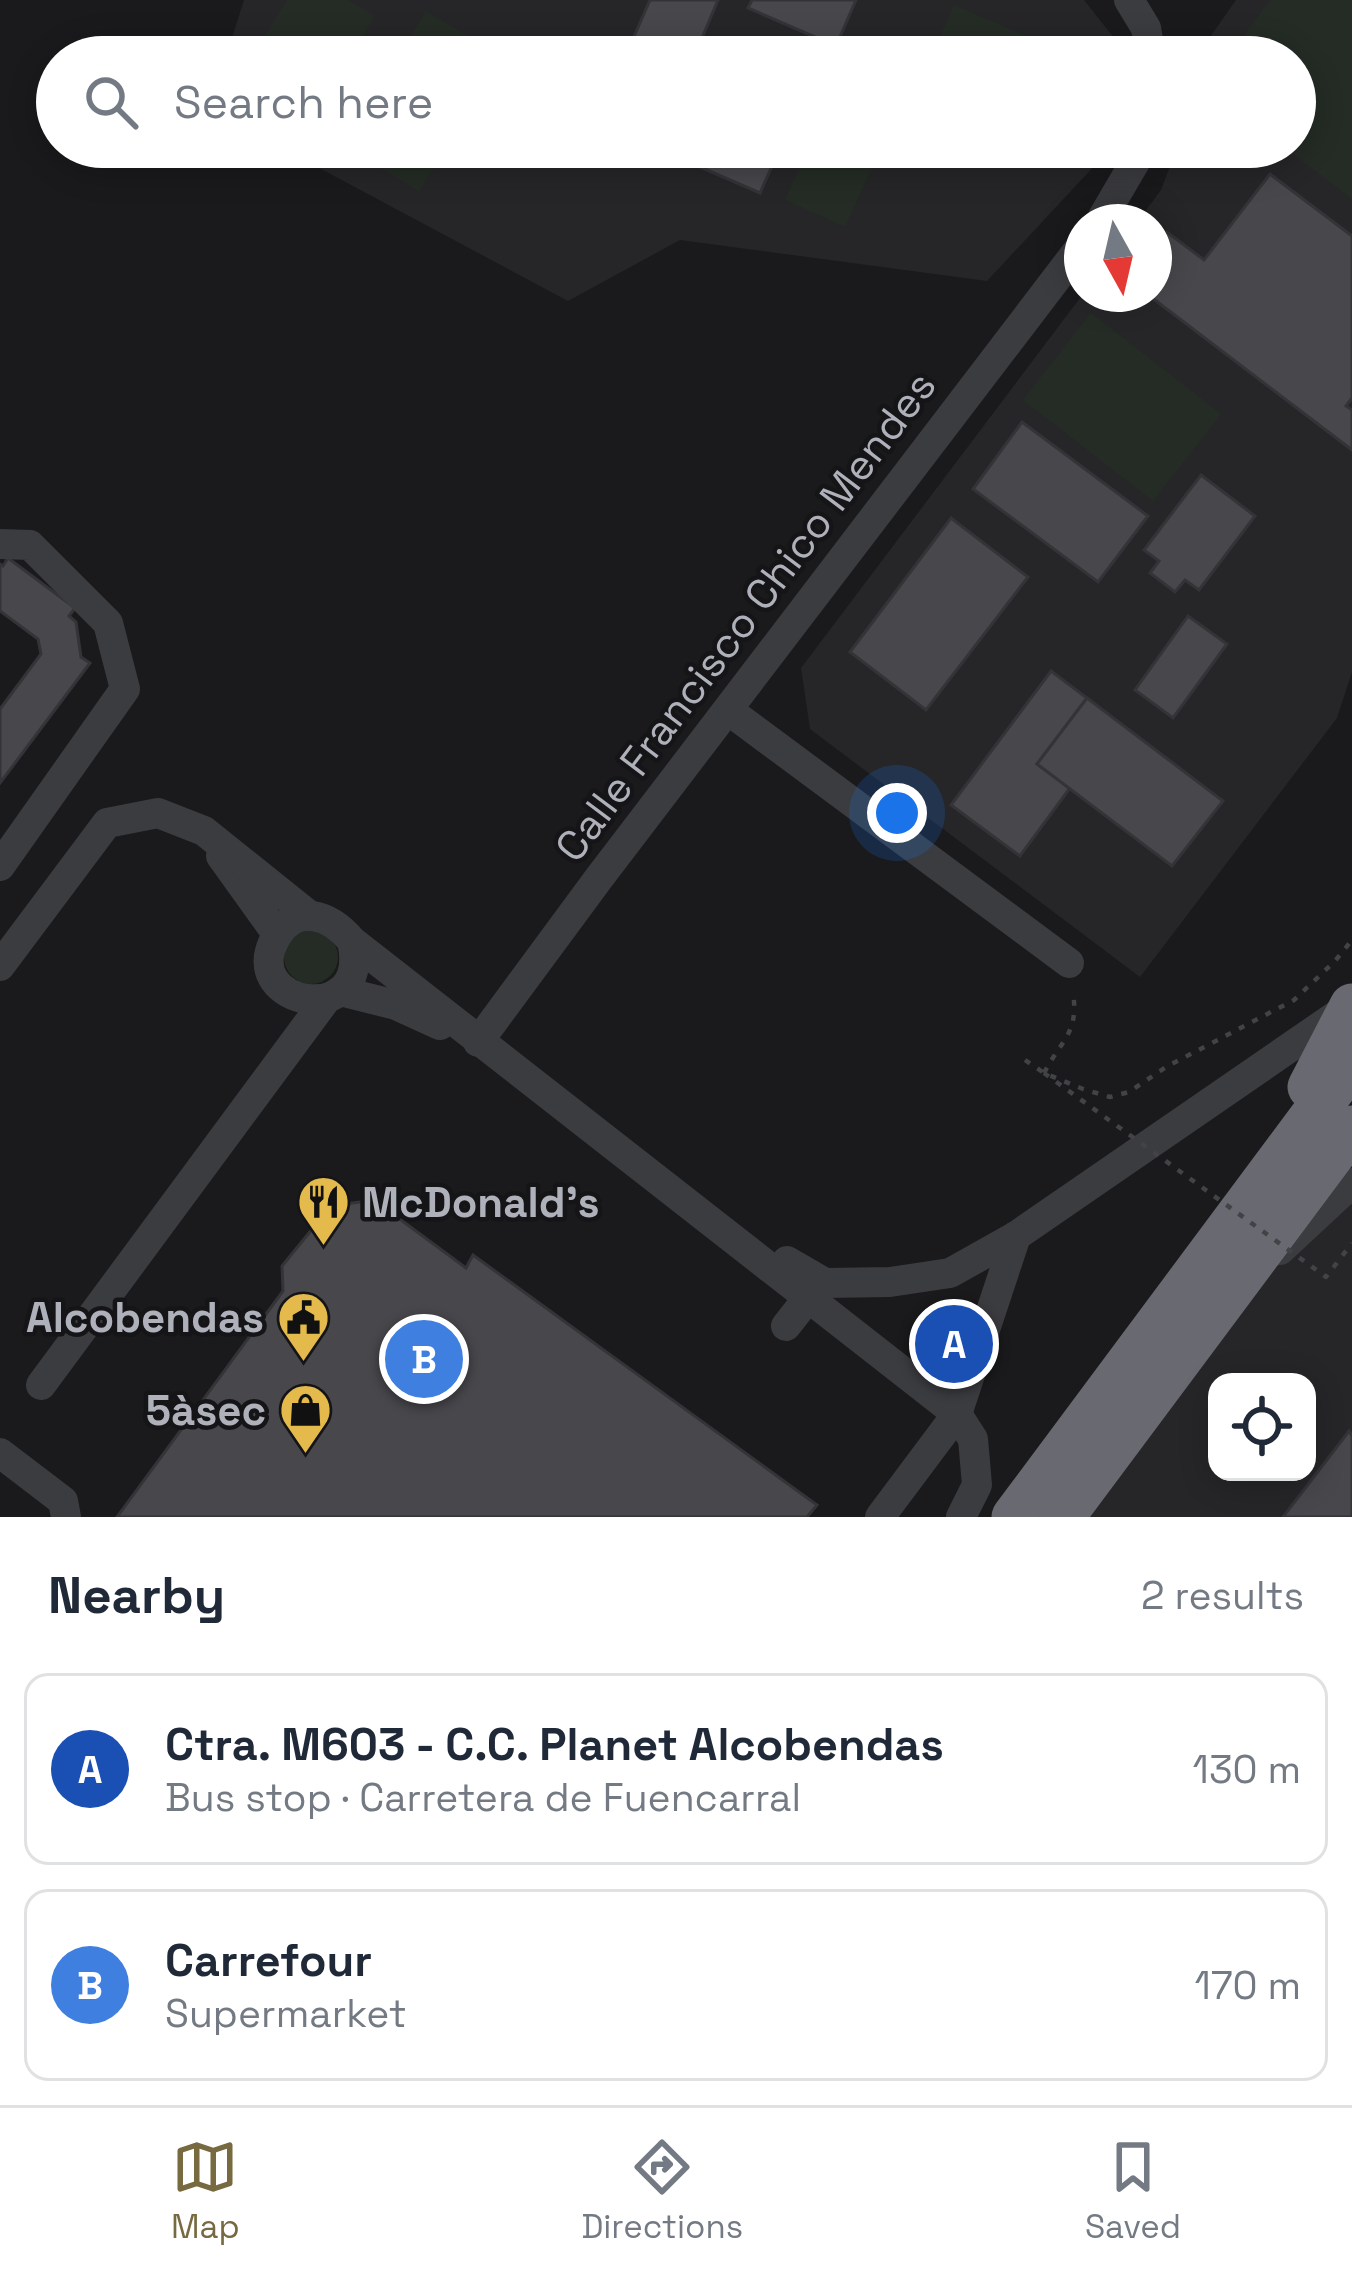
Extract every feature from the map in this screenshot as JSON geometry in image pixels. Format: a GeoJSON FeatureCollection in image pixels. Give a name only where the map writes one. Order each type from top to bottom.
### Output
{"type":"FeatureCollection","features":[{"type":"Feature","properties":{"kind":"highway"},"geometry":{"type":"LineString","coordinates":[[1253,1196],[1352,1005]]}},
{"type":"Feature","properties":{"kind":"highway"},"geometry":{"type":"LineString","coordinates":[[1014,1517],[1352,1063]]}},
{"type":"Feature","properties":{"kind":"highway"},"geometry":{"type":"LineString","coordinates":[[1062,1517],[1352,1128]]}},
{"type":"Feature","properties":{"kind":"street"},"geometry":{"type":"LineString","coordinates":[[1130,0],[1150,28]]}},
{"type":"Feature","properties":{"kind":"street"},"geometry":{"type":"LineString","coordinates":[[1111,204],[1132,168]]}},
{"type":"Feature","properties":{"kind":"street","name":"Calle Francisco Chico Mendes"},"geometry":{"type":"LineString","coordinates":[[478,1042],[1064,269]]}},
{"type":"Feature","properties":{"kind":"street"},"geometry":{"type":"LineString","coordinates":[[0,544],[30,545],[108,623],[125,689],[0,866]]}},
{"type":"Feature","properties":{"kind":"street"},"geometry":{"type":"LineString","coordinates":[[728,710],[1070,963]]}},
{"type":"Feature","properties":{"kind":"street"},"geometry":{"type":"LineString","coordinates":[[0,966],[107,823],[158,813],[204,831],[310,916]]}},
{"type":"Feature","properties":{"kind":"street"},"geometry":{"type":"LineString","coordinates":[[204,831],[277,934]]}},
{"type":"Feature","properties":{"kind":"street"},"geometry":{"type":"LineString","coordinates":[[478,1042],[396,1005],[334,994],[316,1001],[301,1000],[289,994],[278,984],[269,963],[277,934],[295,920],[310,916],[338,924],[352,941],[478,1042],[957,1414],[973,1438],[977,1485],[962,1517]]}},
{"type":"Feature","properties":{"kind":"street"},"geometry":{"type":"LineString","coordinates":[[40,1385],[353,970],[352,941]]}},
{"type":"Feature","properties":{"kind":"street"},"geometry":{"type":"LineString","coordinates":[[698,1210],[825,1283],[890,1282],[950,1274],[1016,1236],[1352,1005]]}},
{"type":"Feature","properties":{"kind":"street"},"geometry":{"type":"LineString","coordinates":[[1214,1312],[1352,1184]]}},
{"type":"Feature","properties":{"kind":"street"},"geometry":{"type":"LineString","coordinates":[[880,1517],[957,1414],[1016,1236]]}},
{"type":"Feature","properties":{"kind":"street"},"geometry":{"type":"LineString","coordinates":[[786,1326],[808,1298]]}},
{"type":"Feature","properties":{"kind":"street"},"geometry":{"type":"LineString","coordinates":[[0,1453],[63,1501],[66,1517]]}},
{"type":"Feature","properties":{"kind":"path"},"geometry":{"type":"LineString","coordinates":[[1044,1073],[1110,1097],[1130,1092],[1166,1067],[1294,1000],[1352,940]]}},
{"type":"Feature","properties":{"kind":"path"},"geometry":{"type":"LineString","coordinates":[[1044,1073],[1076,1017],[1070,963]]}},
{"type":"Feature","properties":{"kind":"path"},"geometry":{"type":"LineString","coordinates":[[1025,1060],[1326,1277],[1352,1244]]}},
{"type":"Feature","properties":{"kind":"shaded area"},"geometry":{"type":"Polygon","coordinates":[[[244,0],[1084,0],[1112,36],[233,36],[244,0]]]}},
{"type":"Feature","properties":{"kind":"shaded area"},"geometry":{"type":"Polygon","coordinates":[[[287,0],[348,0],[375,16],[363,36],[265,36],[287,0]]]}},
{"type":"Feature","properties":{"kind":"shaded area"},"geometry":{"type":"Polygon","coordinates":[[[1236,0],[1352,0],[1352,672],[1337,718],[1140,977],[810,729],[801,668],[1069,312],[1172,312],[1172,204],[1150,204],[1169,168],[1316,168],[1316,36],[1211,36],[1236,0]]]}},
{"type":"Feature","properties":{"kind":"shaded area"},"geometry":{"type":"Polygon","coordinates":[[[1270,0],[1352,0],[1352,199],[1311,168],[1316,168],[1316,36],[1243,36],[1270,0]]]}},
{"type":"Feature","properties":{"kind":"shaded area"},"geometry":{"type":"Polygon","coordinates":[[[954,5],[1026,36],[940,36],[954,5]]]}},
{"type":"Feature","properties":{"kind":"shaded area"},"geometry":{"type":"Polygon","coordinates":[[[426,11],[468,36],[411,36],[426,11]]]}},
{"type":"Feature","properties":{"kind":"shaded area"},"geometry":{"type":"Polygon","coordinates":[[[319,168],[1092,168],[987,281],[680,240],[568,301],[319,168]]]}},
{"type":"Feature","properties":{"kind":"shaded area"},"geometry":{"type":"Polygon","coordinates":[[[381,168],[433,168],[419,191],[381,168]]]}},
{"type":"Feature","properties":{"kind":"shaded area"},"geometry":{"type":"Polygon","coordinates":[[[799,168],[872,168],[845,227],[785,200],[799,168]]]}},
{"type":"Feature","properties":{"kind":"shaded area"},"geometry":{"type":"Polygon","coordinates":[[[1091,313],[1221,414],[1153,501],[1023,400],[1091,313]]]}},
{"type":"Feature","properties":{"kind":"shaded area"},"geometry":{"type":"Polygon","coordinates":[[[311,930],[330,938],[338,957],[330,976],[311,984],[292,976],[284,957],[292,938],[311,930]]]}},
{"type":"Feature","properties":{"kind":"shaded area"},"geometry":{"type":"Polygon","coordinates":[[[1352,1121],[1352,1517],[1056,1517],[1352,1121]]]}},
{"type":"Feature","properties":{"kind":"building"},"geometry":{"type":"Polygon","coordinates":[[[650,0],[718,0],[703,36],[634,36],[650,0]]]}},
{"type":"Feature","properties":{"kind":"building"},"geometry":{"type":"Polygon","coordinates":[[[752,0],[856,0],[840,36],[813,36],[748,8],[752,0]]]}},
{"type":"Feature","properties":{"kind":"building"},"geometry":{"type":"Polygon","coordinates":[[[702,168],[771,168],[760,193],[702,168]]]}},
{"type":"Feature","properties":{"kind":"building"},"geometry":{"type":"Polygon","coordinates":[[[1270,174],[1352,236],[1352,398],[1346,406],[1352,410],[1352,450],[1171,312],[1172,236],[1204,260],[1270,174]]]}},
{"type":"Feature","properties":{"kind":"building"},"geometry":{"type":"Polygon","coordinates":[[[1022,422],[1148,516],[1098,582],[973,489],[1022,422]]]}},
{"type":"Feature","properties":{"kind":"building"},"geometry":{"type":"Polygon","coordinates":[[[1201,475],[1255,516],[1199,590],[1185,580],[1175,592],[1150,573],[1159,561],[1144,550],[1201,475]]]}},
{"type":"Feature","properties":{"kind":"building"},"geometry":{"type":"Polygon","coordinates":[[[951,518],[1028,577],[926,710],[850,652],[951,518]]]}},
{"type":"Feature","properties":{"kind":"building"},"geometry":{"type":"Polygon","coordinates":[[[8,558],[75,608],[69,616],[76,622],[81,657],[90,663],[0,783],[0,709],[41,654],[38,639],[0,611],[0,564],[8,558]]]}},
{"type":"Feature","properties":{"kind":"building"},"geometry":{"type":"Polygon","coordinates":[[[1188,616],[1227,644],[1173,718],[1135,690],[1188,616]]]}},
{"type":"Feature","properties":{"kind":"building"},"geometry":{"type":"Polygon","coordinates":[[[1051,671],[1087,698],[1037,764],[1070,788],[1020,856],[951,805],[1051,671]]]}},
{"type":"Feature","properties":{"kind":"building"},"geometry":{"type":"Polygon","coordinates":[[[1087,698],[1223,801],[1172,866],[1037,764],[1087,698]]]}},
{"type":"Feature","properties":{"kind":"building"},"geometry":{"type":"Polygon","coordinates":[[[374,1200],[466,1268],[473,1255],[817,1505],[807,1517],[117,1517],[283,1291],[282,1266],[331,1206],[374,1200]]]}},
{"type":"Feature","properties":{"kind":"building"},"geometry":{"type":"Polygon","coordinates":[[[1349,1431],[1352,1517],[1283,1517],[1311,1481],[1316,1481],[1316,1474],[1349,1431]]]}},
{"type":"Feature","properties":{"kind":"place","name":"McDonald's"},"geometry":{"type":"Point","coordinates":[323,1248]}},
{"type":"Feature","properties":{"kind":"place","name":"Ctra. M603 - C.C. Planet Alcobendas"},"geometry":{"type":"Point","coordinates":[954,1344]}},
{"type":"Feature","properties":{"kind":"place","name":"Carrefour"},"geometry":{"type":"Point","coordinates":[424,1359]}},
{"type":"Feature","properties":{"kind":"place","name":"Alcobendas"},"geometry":{"type":"Point","coordinates":[303,1363]}},
{"type":"Feature","properties":{"kind":"place","name":"5àsec"},"geometry":{"type":"Point","coordinates":[305,1456]}}]}
